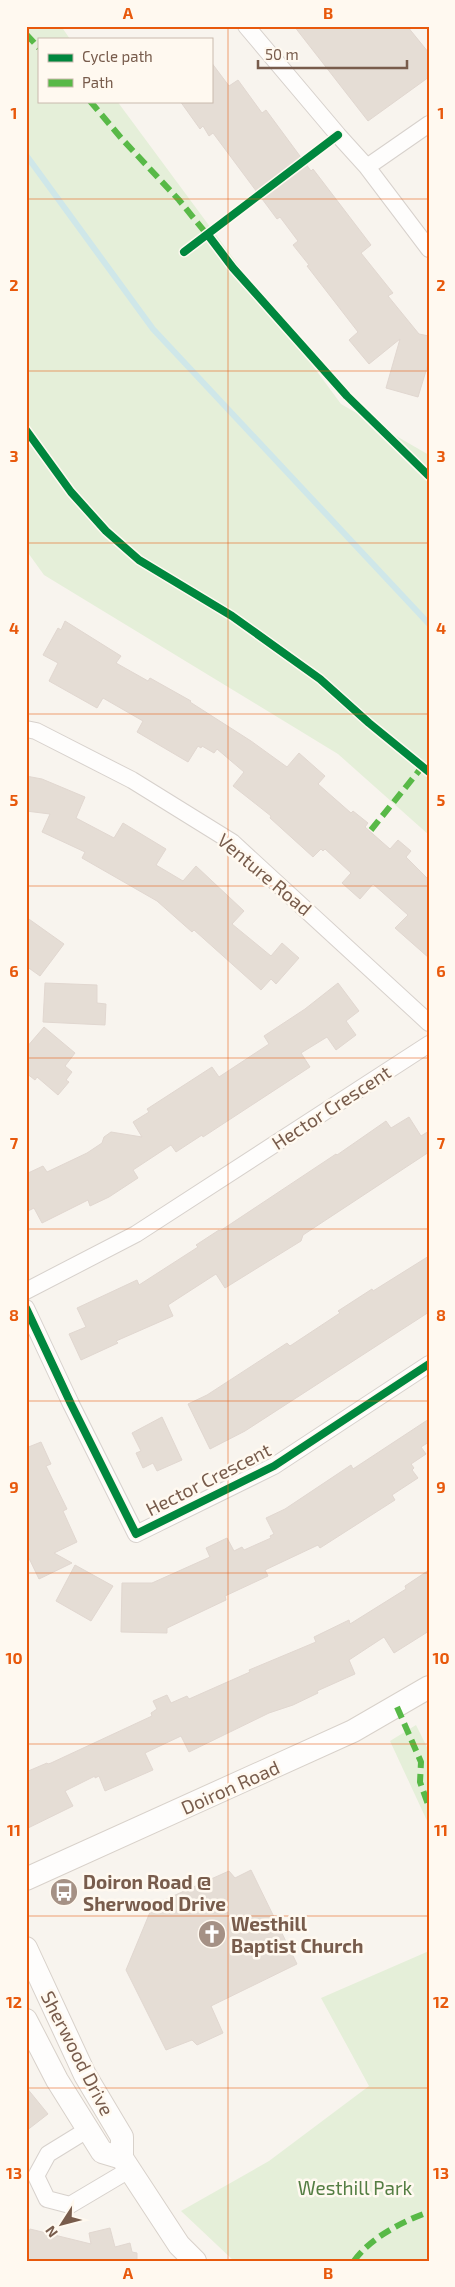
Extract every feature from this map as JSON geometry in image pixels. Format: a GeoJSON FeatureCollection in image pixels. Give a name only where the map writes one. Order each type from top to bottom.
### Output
{"type":"FeatureCollection","features":[{"type":"Feature","properties":{"kind":"street"},"geometry":{"type":"LineString","coordinates":[[246,26],[338,135],[368,167],[429,249]]}},
{"type":"Feature","properties":{"kind":"street"},"geometry":{"type":"LineString","coordinates":[[368,167],[429,124]]}},
{"type":"Feature","properties":{"kind":"street","name":"Venture Road"},"geometry":{"type":"LineString","coordinates":[[26,729],[36,731],[132,780],[232,842],[429,1023]]}},
{"type":"Feature","properties":{"kind":"street","name":"Hector Crescent"},"geometry":{"type":"LineString","coordinates":[[26,1291],[136,1234],[429,1044]]}},
{"type":"Feature","properties":{"kind":"street","name":"Hector Crescent"},"geometry":{"type":"LineString","coordinates":[[26,1308],[71,1404],[136,1534],[274,1466],[429,1364]]}},
{"type":"Feature","properties":{"kind":"street","name":"Doiron Road"},"geometry":{"type":"LineString","coordinates":[[26,1879],[353,1731],[429,1687]]}},
{"type":"Feature","properties":{"kind":"street","name":"Sherwood Drive"},"geometry":{"type":"LineString","coordinates":[[26,1948],[85,2075],[122,2137],[125,2164],[179,2246],[195,2261]]}},
{"type":"Feature","properties":{"kind":"street","name":"Sherwood Drive"},"geometry":{"type":"LineString","coordinates":[[26,2020],[57,2080],[102,2152],[125,2164]]}},
{"type":"Feature","properties":{"kind":"street"},"geometry":{"type":"LineString","coordinates":[[87,2130],[48,2154],[36,2176],[47,2199],[70,2205],[125,2164]]}},
{"type":"Feature","properties":{"kind":"green space"},"geometry":{"type":"Polygon","coordinates":[[[26,26],[61,26],[69,38],[38,38],[38,102],[118,102],[341,404],[429,455],[429,835],[338,754],[44,575],[26,550],[26,26]]]}},
{"type":"Feature","properties":{"kind":"green space"},"geometry":{"type":"Polygon","coordinates":[[[416,1725],[429,1751],[429,1825],[390,1741],[416,1725]]]}},
{"type":"Feature","properties":{"kind":"green space","name":"Westhill Park"},"geometry":{"type":"Polygon","coordinates":[[[429,1951],[429,2261],[234,2261],[181,2211],[269,2161],[369,2086],[321,1998],[429,1951]]]}},
{"type":"Feature","properties":{"kind":"building"},"geometry":{"type":"Polygon","coordinates":[[[294,26],[407,26],[429,53],[429,77],[368,121],[294,26]]]}},
{"type":"Feature","properties":{"kind":"building"},"geometry":{"type":"Polygon","coordinates":[[[212,63],[229,86],[238,80],[262,113],[266,110],[311,171],[313,169],[371,245],[361,253],[393,293],[388,296],[419,334],[429,336],[429,361],[418,397],[386,388],[400,339],[369,364],[349,340],[358,332],[293,245],[298,241],[280,217],[277,219],[213,133],[209,136],[203,126],[200,129],[181,102],[212,102],[212,63]]]}},
{"type":"Feature","properties":{"kind":"building"},"geometry":{"type":"Polygon","coordinates":[[[65,621],[121,656],[116,663],[148,681],[150,678],[191,701],[287,767],[299,753],[325,776],[318,784],[351,813],[353,811],[368,823],[365,827],[390,849],[398,840],[411,851],[406,857],[429,880],[429,958],[395,928],[408,915],[373,884],[360,899],[342,883],[351,873],[325,849],[323,851],[321,849],[313,857],[270,818],[271,816],[233,786],[244,772],[217,749],[214,753],[202,746],[201,748],[198,746],[188,762],[137,732],[143,721],[103,698],[97,708],[49,681],[58,663],[43,655],[58,628],[61,630],[65,621]]]}},
{"type":"Feature","properties":{"kind":"building"},"geometry":{"type":"Polygon","coordinates":[[[26,776],[42,779],[85,797],[76,818],[114,838],[123,823],[166,849],[156,865],[183,881],[196,866],[244,911],[232,924],[271,956],[282,943],[299,958],[276,984],[271,979],[261,990],[194,930],[192,932],[157,901],[82,858],[85,852],[42,832],[50,814],[26,811],[26,776]]]}},
{"type":"Feature","properties":{"kind":"building"},"geometry":{"type":"Polygon","coordinates":[[[26,917],[64,944],[40,976],[26,966],[26,917]]]}},
{"type":"Feature","properties":{"kind":"building"},"geometry":{"type":"Polygon","coordinates":[[[45,983],[97,985],[97,1003],[106,1004],[105,1025],[43,1022],[45,983]]]}},
{"type":"Feature","properties":{"kind":"building"},"geometry":{"type":"Polygon","coordinates":[[[338,983],[359,1011],[346,1021],[356,1035],[336,1050],[327,1037],[301,1053],[310,1067],[203,1137],[202,1135],[176,1152],[171,1145],[133,1170],[138,1178],[109,1197],[90,1206],[88,1200],[42,1223],[34,1208],[26,1212],[26,1174],[43,1166],[47,1172],[87,1153],[102,1143],[104,1137],[111,1132],[142,1137],[133,1122],[149,1112],[147,1109],[212,1067],[219,1077],[269,1044],[264,1036],[305,1009],[338,983]]]}},
{"type":"Feature","properties":{"kind":"building"},"geometry":{"type":"Polygon","coordinates":[[[44,1027],[75,1053],[65,1066],[72,1072],[66,1080],[69,1082],[58,1095],[37,1077],[35,1080],[26,1073],[26,1048],[44,1027]]]}},
{"type":"Feature","properties":{"kind":"building"},"geometry":{"type":"Polygon","coordinates":[[[409,1117],[421,1136],[429,1131],[429,1152],[303,1235],[301,1241],[225,1288],[216,1274],[168,1305],[173,1316],[116,1341],[118,1343],[81,1360],[69,1334],[86,1327],[77,1308],[137,1280],[139,1285],[198,1247],[196,1245],[337,1155],[386,1121],[391,1128],[409,1117]]]}},
{"type":"Feature","properties":{"kind":"building"},"geometry":{"type":"Polygon","coordinates":[[[429,1256],[429,1312],[245,1431],[210,1449],[188,1404],[207,1395],[287,1343],[290,1346],[340,1313],[338,1311],[429,1256]]]}},
{"type":"Feature","properties":{"kind":"building"},"geometry":{"type":"Polygon","coordinates":[[[162,1417],[182,1460],[157,1471],[153,1463],[143,1468],[136,1453],[141,1451],[132,1433],[162,1417]]]}},
{"type":"Feature","properties":{"kind":"building"},"geometry":{"type":"Polygon","coordinates":[[[429,1419],[429,1442],[421,1447],[426,1454],[411,1464],[414,1468],[412,1470],[418,1478],[392,1495],[395,1500],[320,1548],[318,1545],[265,1570],[268,1576],[225,1596],[226,1600],[167,1628],[167,1633],[121,1632],[122,1583],[152,1583],[210,1557],[206,1548],[227,1538],[234,1551],[242,1547],[244,1550],[271,1538],[270,1536],[274,1534],[266,1518],[285,1509],[351,1465],[353,1469],[429,1419]]]}},
{"type":"Feature","properties":{"kind":"building"},"geometry":{"type":"Polygon","coordinates":[[[41,1442],[51,1464],[46,1466],[67,1509],[63,1511],[77,1542],[54,1553],[72,1563],[39,1579],[26,1552],[26,1448],[41,1442]]]}},
{"type":"Feature","properties":{"kind":"building"},"geometry":{"type":"Polygon","coordinates":[[[75,1565],[113,1586],[91,1621],[56,1601],[75,1565]]]}},
{"type":"Feature","properties":{"kind":"building"},"geometry":{"type":"Polygon","coordinates":[[[429,1570],[429,1631],[394,1653],[384,1637],[349,1660],[355,1674],[317,1691],[318,1693],[293,1705],[269,1713],[189,1752],[181,1736],[145,1753],[153,1770],[105,1791],[99,1776],[95,1778],[95,1776],[65,1791],[73,1806],[26,1829],[26,1772],[51,1763],[152,1716],[151,1713],[157,1709],[153,1701],[167,1695],[171,1703],[187,1696],[189,1699],[250,1672],[249,1670],[316,1642],[314,1637],[349,1620],[350,1624],[406,1589],[405,1586],[429,1570]]]}},
{"type":"Feature","properties":{"kind":"building","name":"Westhill Baptist Church"},"geometry":{"type":"Polygon","coordinates":[[[251,1870],[297,1964],[211,2006],[223,2033],[197,2045],[192,2040],[166,2050],[126,1970],[153,1905],[229,1871],[235,1878],[251,1870]]]}},
{"type":"Feature","properties":{"kind":"building"},"geometry":{"type":"Polygon","coordinates":[[[26,2087],[48,2114],[26,2131],[26,2087]]]}},
{"type":"Feature","properties":{"kind":"building"},"geometry":{"type":"Polygon","coordinates":[[[110,2228],[115,2247],[130,2243],[132,2252],[137,2253],[137,2261],[26,2261],[26,2240],[30,2229],[91,2244],[89,2233],[110,2228]]]}},
{"type":"Feature","properties":{"kind":"waterway"},"geometry":{"type":"LineString","coordinates":[[26,155],[153,329],[429,624]]}},
{"type":"Feature","properties":{"kind":"marked path"},"geometry":{"type":"LineString","coordinates":[[26,34],[38,47]]}},
{"type":"Feature","properties":{"kind":"marked path"},"geometry":{"type":"LineString","coordinates":[[91,102],[122,139],[179,200],[209,237]]}},
{"type":"Feature","properties":{"kind":"marked path"},"geometry":{"type":"LineString","coordinates":[[371,830],[422,767]]}},
{"type":"Feature","properties":{"kind":"marked path"},"geometry":{"type":"LineString","coordinates":[[397,1707],[421,1762],[420,1782],[429,1807]]}},
{"type":"Feature","properties":{"kind":"marked path"},"geometry":{"type":"LineString","coordinates":[[354,2261],[369,2245],[388,2231],[429,2212]]}},
{"type":"Feature","properties":{"kind":"cycle path"},"geometry":{"type":"LineString","coordinates":[[184,252],[338,135]]}},
{"type":"Feature","properties":{"kind":"cycle path"},"geometry":{"type":"LineString","coordinates":[[208,235],[233,268],[347,396],[429,476]]}},
{"type":"Feature","properties":{"kind":"cycle path"},"geometry":{"type":"LineString","coordinates":[[26,430],[71,492],[106,531],[139,560],[232,616],[320,679],[369,723],[429,772]]}},
{"type":"Feature","properties":{"kind":"cycle path"},"geometry":{"type":"LineString","coordinates":[[26,1308],[71,1404],[136,1534],[274,1466],[429,1364]]}},
{"type":"Feature","properties":{"kind":"place","name":"Doiron Road @ Sherwood Drive"},"geometry":{"type":"Point","coordinates":[64,1892]}},
{"type":"Feature","properties":{"kind":"place","name":"Westhill Baptist Church"},"geometry":{"type":"Point","coordinates":[212,1934]}}]}
